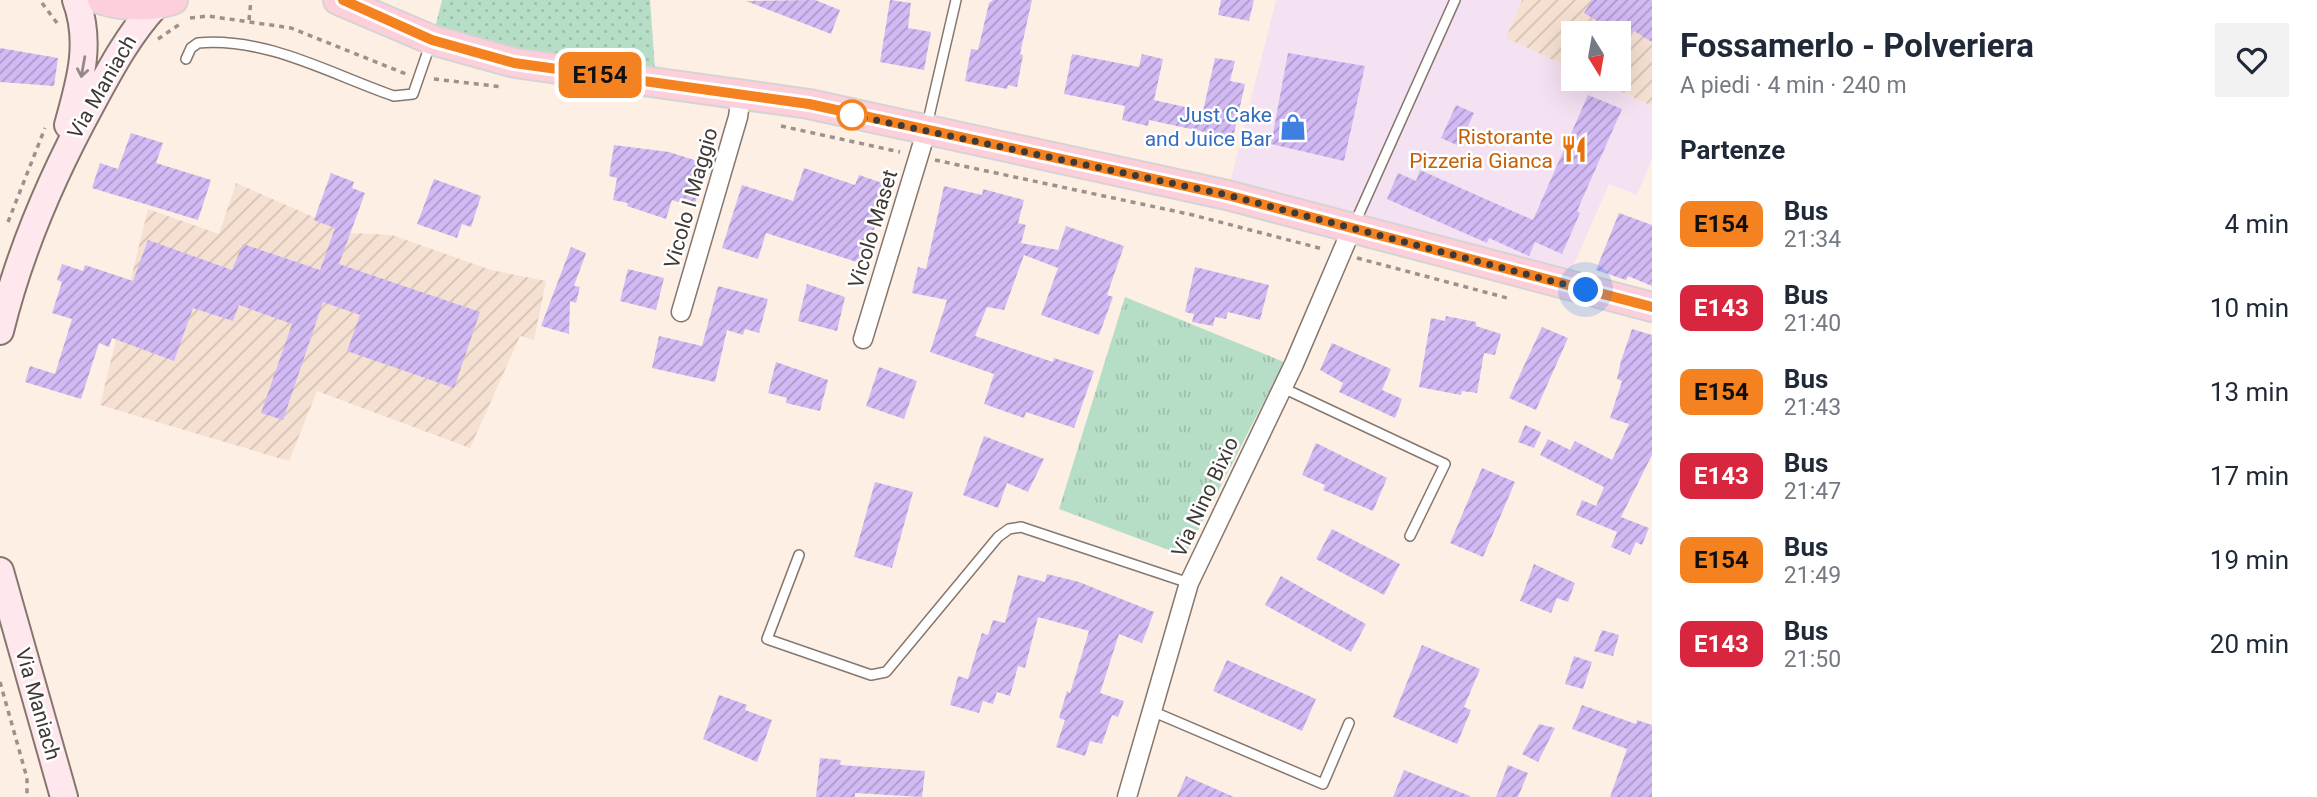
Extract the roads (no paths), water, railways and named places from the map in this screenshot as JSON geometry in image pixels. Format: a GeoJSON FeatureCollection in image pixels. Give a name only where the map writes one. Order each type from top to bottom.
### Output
{"type":"FeatureCollection","features":[{"type":"Feature","properties":{"kind":"main road","name":"Via Maniach"},"geometry":{"type":"LineString","coordinates":[[0,331],[15,276],[54,173],[85,52],[84,26],[76,0]]}},
{"type":"Feature","properties":{"kind":"main road"},"geometry":{"type":"LineString","coordinates":[[102,0],[121,5],[165,2]]}},
{"type":"Feature","properties":{"kind":"main road"},"geometry":{"type":"LineString","coordinates":[[343,1],[432,40],[514,63],[809,104],[922,144],[1227,195],[1353,226],[1652,307]]}},
{"type":"Feature","properties":{"kind":"main road","name":"Via Maniach"},"geometry":{"type":"LineString","coordinates":[[54,173],[121,50],[165,2]]}},
{"type":"Feature","properties":{"kind":"main road","name":"Via Maniach"},"geometry":{"type":"LineString","coordinates":[[0,571],[64,797]]}},
{"type":"Feature","properties":{"kind":"street","name":"Vicolo I Maggio"},"geometry":{"type":"LineString","coordinates":[[681,312],[738,117],[741,96]]}},
{"type":"Feature","properties":{"kind":"street","name":"Vicolo Maset"},"geometry":{"type":"LineString","coordinates":[[863,339],[922,144]]}},
{"type":"Feature","properties":{"kind":"street","name":"Via Nino Bixio"},"geometry":{"type":"LineString","coordinates":[[1127,797],[1154,712],[1189,583],[1283,388],[1353,226]]}},
{"type":"Feature","properties":{"kind":"lane"},"geometry":{"type":"LineString","coordinates":[[922,144],[956,0]]}},
{"type":"Feature","properties":{"kind":"lane"},"geometry":{"type":"LineString","coordinates":[[1353,226],[1455,0]]}},
{"type":"Feature","properties":{"kind":"lane"},"geometry":{"type":"LineString","coordinates":[[186,59],[191,48],[198,43],[267,50],[296,56],[394,96],[413,94],[432,40]]}},
{"type":"Feature","properties":{"kind":"lane"},"geometry":{"type":"LineString","coordinates":[[1283,388],[1445,464],[1410,536]]}},
{"type":"Feature","properties":{"kind":"lane"},"geometry":{"type":"LineString","coordinates":[[799,555],[767,639],[871,676],[886,672],[998,537],[1009,528],[1021,527],[1189,583]]}},
{"type":"Feature","properties":{"kind":"lane"},"geometry":{"type":"LineString","coordinates":[[1154,712],[1323,784],[1349,723]]}},
{"type":"Feature","properties":{"kind":"place","name":"Just Cake and Juice Bar"},"geometry":{"type":"Point","coordinates":[1293,127]}},
{"type":"Feature","properties":{"kind":"place","name":"Ristorante Pizzeria Gianca"},"geometry":{"type":"Point","coordinates":[1574,149]}}]}
